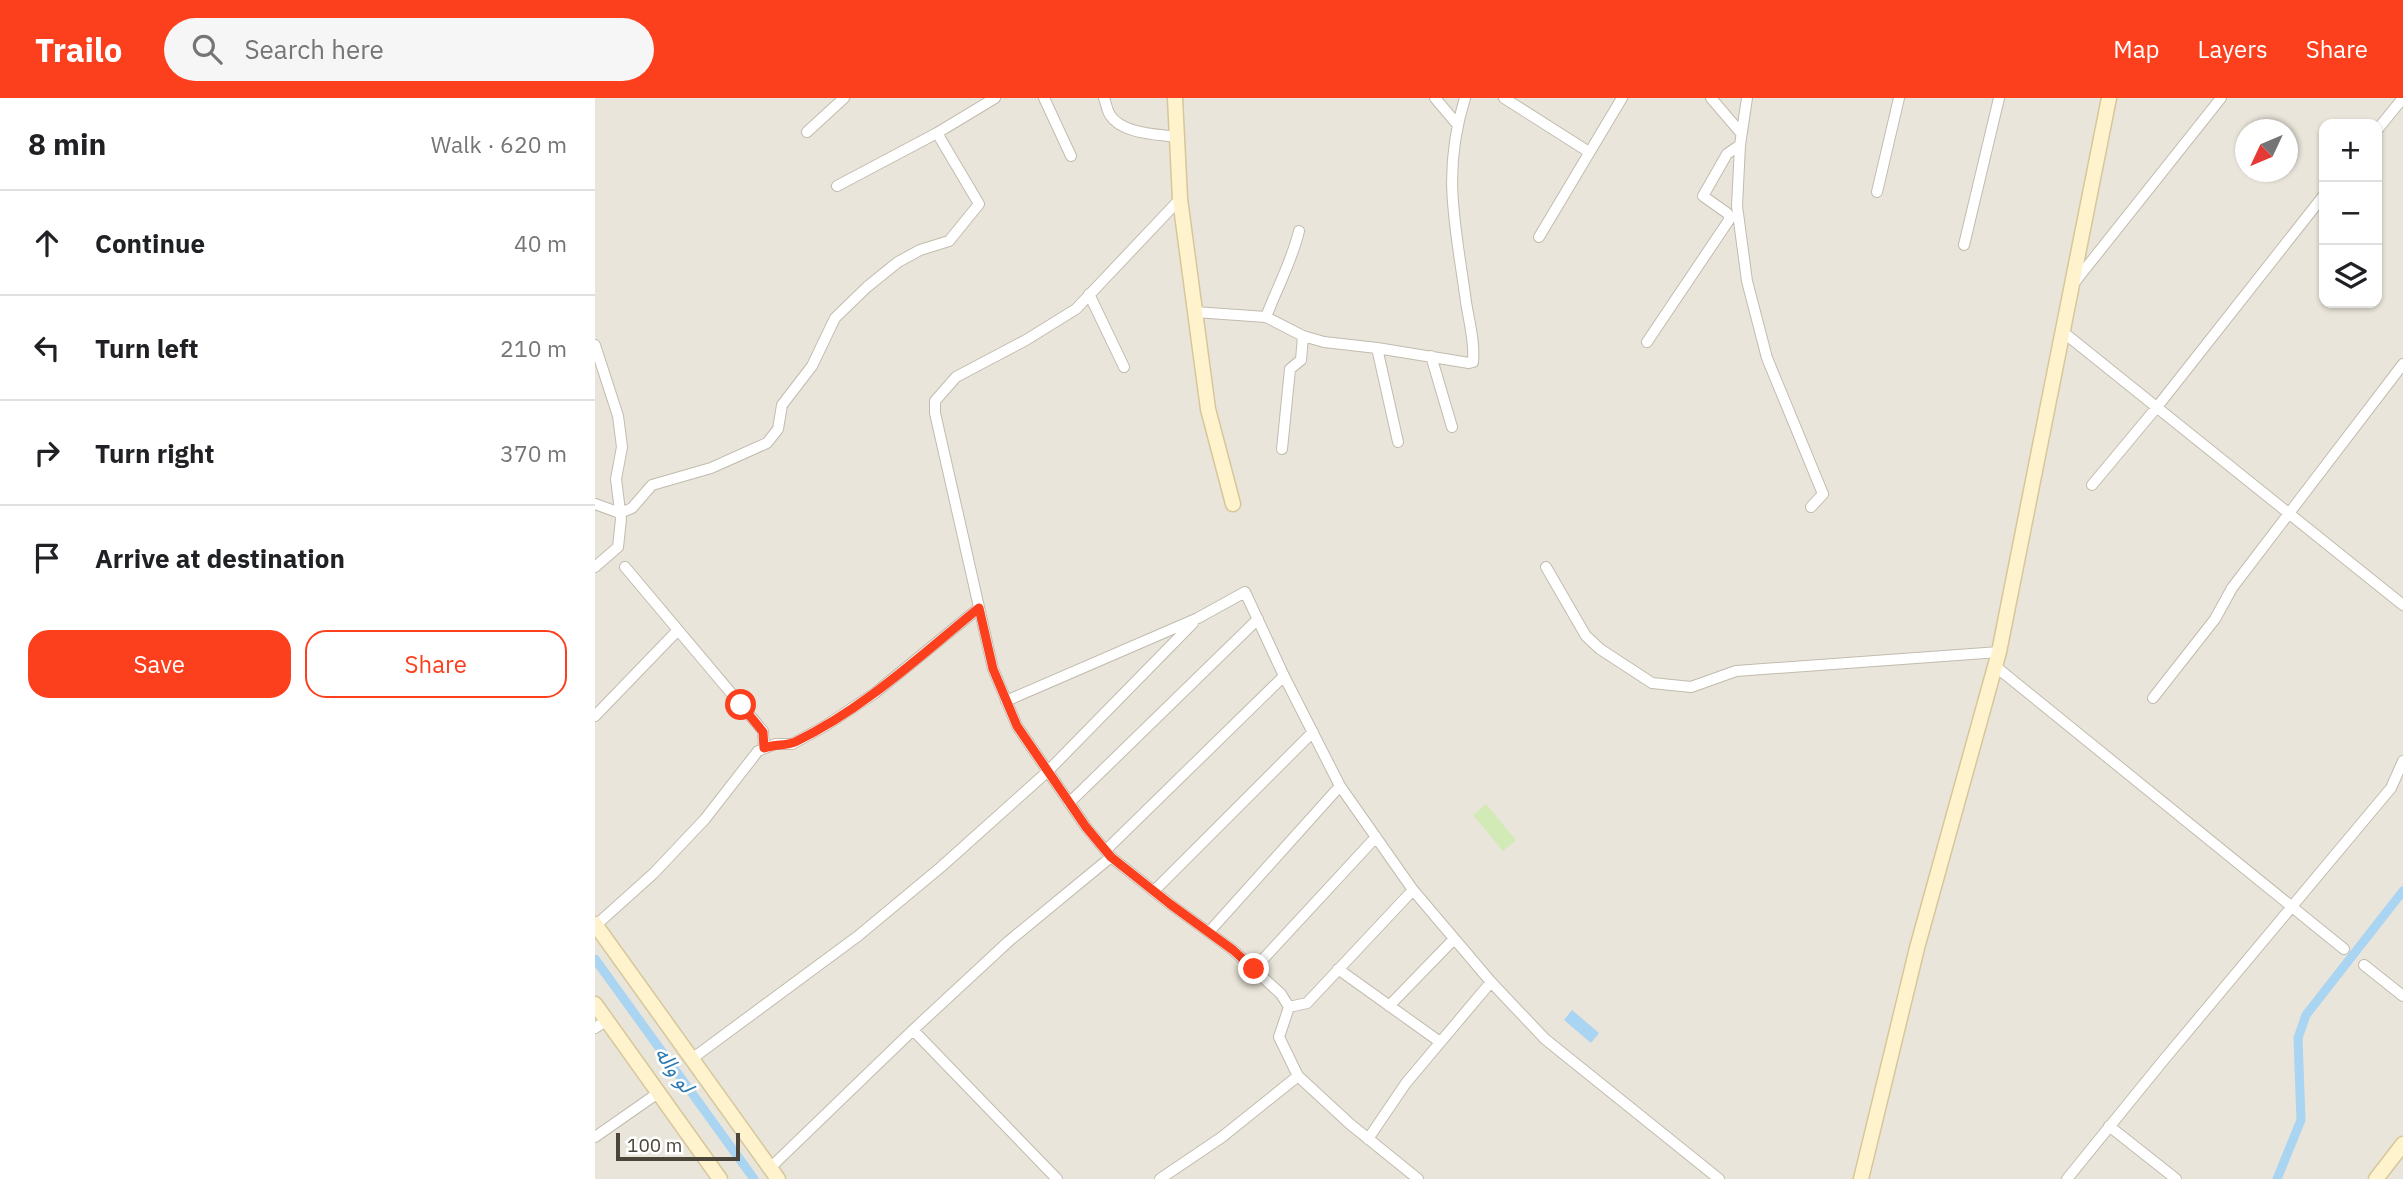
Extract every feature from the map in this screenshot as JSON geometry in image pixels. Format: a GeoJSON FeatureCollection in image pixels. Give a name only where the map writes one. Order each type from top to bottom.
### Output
{"type":"FeatureCollection","features":[{"type":"Feature","properties":{"kind":"main road"},"geometry":{"type":"LineString","coordinates":[[1175,98],[1179,199],[1208,409],[1233,504]]}},
{"type":"Feature","properties":{"kind":"main road"},"geometry":{"type":"LineString","coordinates":[[1861,1179],[1917,948],[1997,659],[2109,98]]}},
{"type":"Feature","properties":{"kind":"main road"},"geometry":{"type":"LineString","coordinates":[[595,925],[774,1174]]}},
{"type":"Feature","properties":{"kind":"main road"},"geometry":{"type":"LineString","coordinates":[[595,1004],[601,1024],[658,1093],[720,1179]]}},
{"type":"Feature","properties":{"kind":"main road"},"geometry":{"type":"LineString","coordinates":[[2376,1179],[2403,1144]]}},
{"type":"Feature","properties":{"kind":"street"},"geometry":{"type":"LineString","coordinates":[[807,132],[844,98]]}},
{"type":"Feature","properties":{"kind":"street"},"geometry":{"type":"LineString","coordinates":[[837,186],[937,133],[995,98]]}},
{"type":"Feature","properties":{"kind":"street"},"geometry":{"type":"LineString","coordinates":[[1044,98],[1072,156]]}},
{"type":"Feature","properties":{"kind":"street"},"geometry":{"type":"LineString","coordinates":[[1104,98],[1110,114],[1119,123],[1134,131],[1175,137]]}},
{"type":"Feature","properties":{"kind":"street"},"geometry":{"type":"LineString","coordinates":[[1435,98],[1457,124]]}},
{"type":"Feature","properties":{"kind":"street"},"geometry":{"type":"LineString","coordinates":[[1195,312],[1266,317],[1303,336],[1324,342],[1469,363],[1474,359],[1451,203],[1451,163],[1457,124],[1465,98]]}},
{"type":"Feature","properties":{"kind":"street"},"geometry":{"type":"LineString","coordinates":[[1504,98],[1590,152]]}},
{"type":"Feature","properties":{"kind":"street"},"geometry":{"type":"LineString","coordinates":[[1539,237],[1622,98]]}},
{"type":"Feature","properties":{"kind":"street"},"geometry":{"type":"LineString","coordinates":[[1711,98],[1741,133]]}},
{"type":"Feature","properties":{"kind":"street"},"geometry":{"type":"LineString","coordinates":[[1747,98],[1739,145],[1737,206],[1747,281],[1766,358],[1823,494],[1811,507]]}},
{"type":"Feature","properties":{"kind":"street"},"geometry":{"type":"LineString","coordinates":[[1877,192],[1899,98]]}},
{"type":"Feature","properties":{"kind":"street"},"geometry":{"type":"LineString","coordinates":[[1964,245],[1999,98]]}},
{"type":"Feature","properties":{"kind":"street"},"geometry":{"type":"LineString","coordinates":[[2073,283],[2221,98]]}},
{"type":"Feature","properties":{"kind":"street"},"geometry":{"type":"LineString","coordinates":[[2382,124],[2403,98]]}},
{"type":"Feature","properties":{"kind":"street"},"geometry":{"type":"LineString","coordinates":[[595,504],[620,513],[632,508],[652,485],[711,468],[767,443],[778,429],[782,405],[811,366],[835,318],[898,262],[920,250],[949,241],[979,204],[937,133]]}},
{"type":"Feature","properties":{"kind":"street"},"geometry":{"type":"LineString","coordinates":[[1647,342],[1729,220],[1727,213],[1703,196],[1727,154],[1739,145]]}},
{"type":"Feature","properties":{"kind":"street"},"geometry":{"type":"LineString","coordinates":[[1179,199],[1076,309],[1026,340],[956,377],[936,401],[935,413],[993,669],[1017,726],[1069,803],[1108,853],[1209,932],[1281,993],[1289,1007],[1279,1037],[1298,1076],[1417,1179]]}},
{"type":"Feature","properties":{"kind":"street"},"geometry":{"type":"LineString","coordinates":[[2092,485],[2319,201]]}},
{"type":"Feature","properties":{"kind":"street"},"geometry":{"type":"LineString","coordinates":[[1266,317],[1294,252],[1299,231]]}},
{"type":"Feature","properties":{"kind":"street"},"geometry":{"type":"LineString","coordinates":[[1089,294],[1124,367]]}},
{"type":"Feature","properties":{"kind":"street"},"geometry":{"type":"LineString","coordinates":[[2063,332],[2403,605]]}},
{"type":"Feature","properties":{"kind":"street"},"geometry":{"type":"LineString","coordinates":[[1282,449],[1290,369],[1301,360],[1303,336]]}},
{"type":"Feature","properties":{"kind":"street"},"geometry":{"type":"LineString","coordinates":[[595,345],[618,416],[622,447],[616,479],[620,513],[618,547],[595,567]]}},
{"type":"Feature","properties":{"kind":"street"},"geometry":{"type":"LineString","coordinates":[[1377,348],[1398,442]]}},
{"type":"Feature","properties":{"kind":"street"},"geometry":{"type":"LineString","coordinates":[[1431,356],[1452,427]]}},
{"type":"Feature","properties":{"kind":"street"},"geometry":{"type":"LineString","coordinates":[[2154,698],[2215,619],[2232,588],[2403,364]]}},
{"type":"Feature","properties":{"kind":"street"},"geometry":{"type":"LineString","coordinates":[[625,567],[763,732],[764,748]]}},
{"type":"Feature","properties":{"kind":"street"},"geometry":{"type":"LineString","coordinates":[[1546,568],[1586,636],[1600,649],[1652,683],[1691,687],[1736,671],[1997,659],[2344,949]]}},
{"type":"Feature","properties":{"kind":"street"},"geometry":{"type":"LineString","coordinates":[[1006,701],[1198,618],[1245,592],[1340,786],[1413,890],[1491,982],[1545,1039],[1719,1179]]}},
{"type":"Feature","properties":{"kind":"street"},"geometry":{"type":"LineString","coordinates":[[595,925],[654,873],[705,819],[758,751],[775,744],[792,744],[825,726],[875,693],[979,608]]}},
{"type":"Feature","properties":{"kind":"street"},"geometry":{"type":"LineString","coordinates":[[693,1058],[858,936],[941,867],[1047,772],[1198,618]]}},
{"type":"Feature","properties":{"kind":"street"},"geometry":{"type":"LineString","coordinates":[[1069,803],[1258,619]]}},
{"type":"Feature","properties":{"kind":"street"},"geometry":{"type":"LineString","coordinates":[[595,716],[678,631]]}},
{"type":"Feature","properties":{"kind":"street"},"geometry":{"type":"LineString","coordinates":[[774,1174],[913,1030],[1108,853],[1284,676]]}},
{"type":"Feature","properties":{"kind":"street"},"geometry":{"type":"LineString","coordinates":[[1154,891],[1313,732]]}},
{"type":"Feature","properties":{"kind":"street"},"geometry":{"type":"LineString","coordinates":[[2067,1179],[2391,788],[2403,761]]}},
{"type":"Feature","properties":{"kind":"street"},"geometry":{"type":"LineString","coordinates":[[1209,932],[1340,786]]}},
{"type":"Feature","properties":{"kind":"street"},"geometry":{"type":"LineString","coordinates":[[1254,969],[1376,837]]}},
{"type":"Feature","properties":{"kind":"street"},"geometry":{"type":"LineString","coordinates":[[1289,1007],[1307,1003],[1413,890]]}},
{"type":"Feature","properties":{"kind":"street"},"geometry":{"type":"LineString","coordinates":[[1389,1006],[1454,939]]}},
{"type":"Feature","properties":{"kind":"street"},"geometry":{"type":"LineString","coordinates":[[2364,965],[2403,996]]}},
{"type":"Feature","properties":{"kind":"street"},"geometry":{"type":"LineString","coordinates":[[1338,970],[1440,1042]]}},
{"type":"Feature","properties":{"kind":"street"},"geometry":{"type":"LineString","coordinates":[[1369,1139],[1406,1083],[1491,982]]}},
{"type":"Feature","properties":{"kind":"street"},"geometry":{"type":"LineString","coordinates":[[913,1030],[1057,1179]]}},
{"type":"Feature","properties":{"kind":"street"},"geometry":{"type":"LineString","coordinates":[[1160,1179],[1222,1137],[1298,1076]]}},
{"type":"Feature","properties":{"kind":"street"},"geometry":{"type":"LineString","coordinates":[[595,1138],[658,1093]]}},
{"type":"Feature","properties":{"kind":"street"},"geometry":{"type":"LineString","coordinates":[[2109,1126],[2176,1179]]}},
{"type":"Feature","properties":{"kind":"shaded area"},"geometry":{"type":"Polygon","coordinates":[[[595,98],[2403,98],[2403,1179],[595,1179],[595,98]]]}},
{"type":"Feature","properties":{"kind":"green space"},"geometry":{"type":"Polygon","coordinates":[[[1486,804],[1516,840],[1503,851],[1473,815],[1486,804]]]}},
{"type":"Feature","properties":{"kind":"water"},"geometry":{"type":"Polygon","coordinates":[[[1572,1010],[1599,1033],[1591,1043],[1564,1020],[1572,1010]]]}},
{"type":"Feature","properties":{"kind":"waterway"},"geometry":{"type":"LineString","coordinates":[[2277,1179],[2301,1120],[2298,1038],[2306,1015],[2403,891]]}},
{"type":"Feature","properties":{"kind":"waterway","name":"لو واله"},"geometry":{"type":"LineString","coordinates":[[595,959],[754,1179]]}},
{"type":"Feature","properties":{"kind":"route"},"geometry":{"type":"LineString","coordinates":[[741,705],[763,732],[764,748],[775,744],[792,744],[875,693],[979,608],[993,669],[1017,726],[1086,827],[1111,857],[1254,969]]}}]}
